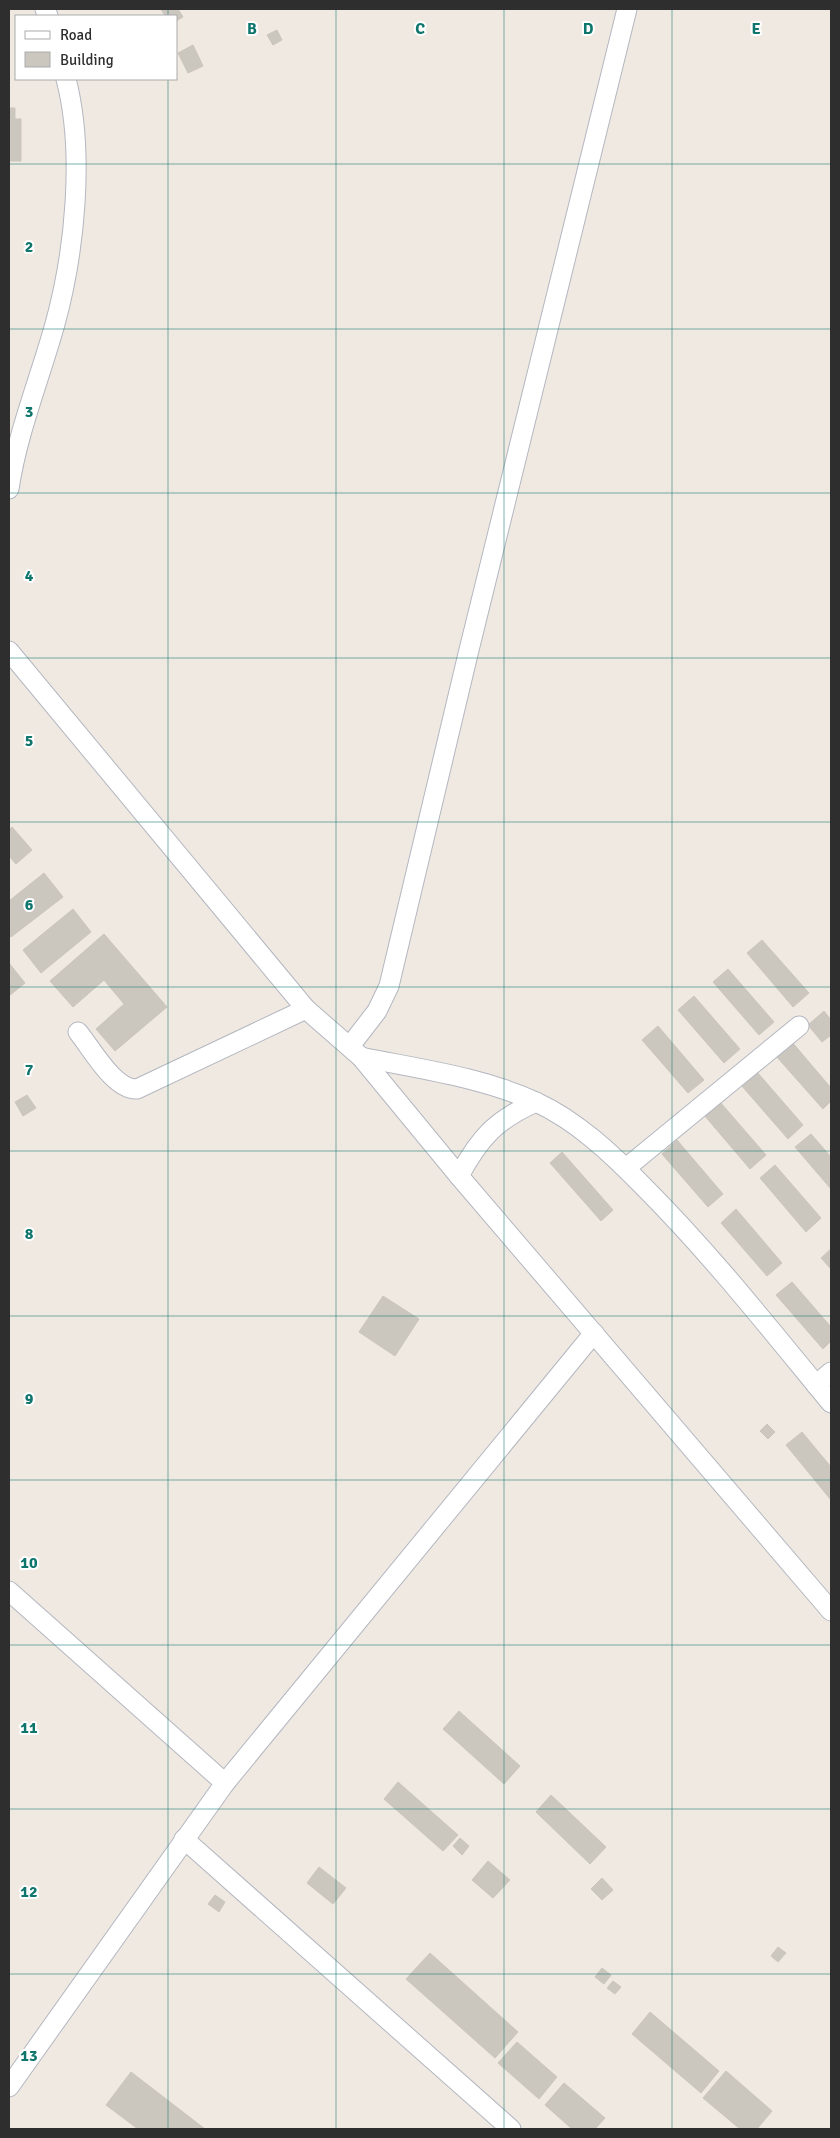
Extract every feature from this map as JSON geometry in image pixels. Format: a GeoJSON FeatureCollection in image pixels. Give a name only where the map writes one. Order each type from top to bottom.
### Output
{"type":"FeatureCollection","features":[{"type":"Feature","properties":{"kind":"street"},"geometry":{"type":"LineString","coordinates":[[355,1052],[389,986],[468,654],[627,9]]}},
{"type":"Feature","properties":{"kind":"street"},"geometry":{"type":"LineString","coordinates":[[9,489],[29,409],[55,323],[71,249],[75,192],[73,107],[66,80]]}},
{"type":"Feature","properties":{"kind":"street"},"geometry":{"type":"LineString","coordinates":[[9,652],[306,1009],[355,1052],[831,1611]]}},
{"type":"Feature","properties":{"kind":"street"},"geometry":{"type":"LineString","coordinates":[[78,1032],[118,1083],[128,1089],[137,1089],[306,1009]]}},
{"type":"Feature","properties":{"kind":"street"},"geometry":{"type":"LineString","coordinates":[[626,1168],[799,1026]]}},
{"type":"Feature","properties":{"kind":"street"},"geometry":{"type":"LineString","coordinates":[[355,1052],[482,1082],[536,1102],[565,1118],[626,1168],[712,1258],[831,1404]]}},
{"type":"Feature","properties":{"kind":"street"},"geometry":{"type":"LineString","coordinates":[[459,1176],[473,1149],[485,1134],[514,1112],[536,1102]]}},
{"type":"Feature","properties":{"kind":"street"},"geometry":{"type":"LineString","coordinates":[[9,2087],[225,1783],[594,1333]]}},
{"type":"Feature","properties":{"kind":"street"},"geometry":{"type":"LineString","coordinates":[[816,1385],[831,1372]]}},
{"type":"Feature","properties":{"kind":"street"},"geometry":{"type":"LineString","coordinates":[[9,1591],[225,1783]]}},
{"type":"Feature","properties":{"kind":"street"},"geometry":{"type":"LineString","coordinates":[[184,1839],[511,2129]]}},
{"type":"Feature","properties":{"kind":"building"},"geometry":{"type":"Polygon","coordinates":[[[161,9],[178,9],[183,17],[178,20],[178,15],[164,15],[161,9]]]}},
{"type":"Feature","properties":{"kind":"building"},"geometry":{"type":"Polygon","coordinates":[[[277,30],[282,40],[273,45],[267,35],[277,30]]]}},
{"type":"Feature","properties":{"kind":"building"},"geometry":{"type":"Polygon","coordinates":[[[193,45],[203,66],[188,73],[178,53],[193,45]]]}},
{"type":"Feature","properties":{"kind":"building"},"geometry":{"type":"Polygon","coordinates":[[[9,108],[15,108],[15,119],[21,119],[21,161],[9,161],[9,108]]]}},
{"type":"Feature","properties":{"kind":"building"},"geometry":{"type":"Polygon","coordinates":[[[12,827],[32,850],[16,864],[9,856],[9,830],[12,827]]]}},
{"type":"Feature","properties":{"kind":"building"},"geometry":{"type":"Polygon","coordinates":[[[44,873],[63,897],[11,937],[9,934],[9,901],[44,873]]]}},
{"type":"Feature","properties":{"kind":"building"},"geometry":{"type":"Polygon","coordinates":[[[73,909],[91,932],[41,973],[23,950],[73,909]]]}},
{"type":"Feature","properties":{"kind":"building"},"geometry":{"type":"Polygon","coordinates":[[[104,934],[167,1007],[115,1051],[96,1029],[124,1004],[104,980],[73,1007],[50,981],[104,934]]]}},
{"type":"Feature","properties":{"kind":"building"},"geometry":{"type":"Polygon","coordinates":[[[762,940],[809,993],[793,1007],[747,953],[762,940]]]}},
{"type":"Feature","properties":{"kind":"building"},"geometry":{"type":"Polygon","coordinates":[[[9,963],[25,983],[9,996],[9,963]]]}},
{"type":"Feature","properties":{"kind":"building"},"geometry":{"type":"Polygon","coordinates":[[[728,969],[774,1022],[759,1035],[713,982],[728,969]]]}},
{"type":"Feature","properties":{"kind":"building"},"geometry":{"type":"Polygon","coordinates":[[[694,996],[740,1049],[724,1063],[678,1010],[694,996]]]}},
{"type":"Feature","properties":{"kind":"building"},"geometry":{"type":"Polygon","coordinates":[[[824,1011],[831,1020],[831,1035],[822,1042],[808,1025],[824,1011]]]}},
{"type":"Feature","properties":{"kind":"building"},"geometry":{"type":"Polygon","coordinates":[[[658,1026],[704,1080],[688,1093],[642,1040],[658,1026]]]}},
{"type":"Feature","properties":{"kind":"building"},"geometry":{"type":"Polygon","coordinates":[[[792,1042],[831,1088],[831,1101],[823,1109],[776,1056],[792,1042]]]}},
{"type":"Feature","properties":{"kind":"building"},"geometry":{"type":"Polygon","coordinates":[[[757,1072],[803,1125],[788,1139],[741,1085],[757,1072]]]}},
{"type":"Feature","properties":{"kind":"building"},"geometry":{"type":"Polygon","coordinates":[[[27,1095],[36,1108],[23,1116],[15,1102],[27,1095]]]}},
{"type":"Feature","properties":{"kind":"building"},"geometry":{"type":"Polygon","coordinates":[[[720,1102],[766,1155],[750,1169],[704,1115],[720,1102]]]}},
{"type":"Feature","properties":{"kind":"building"},"geometry":{"type":"Polygon","coordinates":[[[811,1134],[831,1157],[831,1189],[795,1147],[811,1134]]]}},
{"type":"Feature","properties":{"kind":"building"},"geometry":{"type":"Polygon","coordinates":[[[677,1140],[723,1194],[708,1207],[662,1154],[677,1140]]]}},
{"type":"Feature","properties":{"kind":"building"},"geometry":{"type":"Polygon","coordinates":[[[562,1152],[613,1210],[601,1221],[550,1163],[562,1152]]]}},
{"type":"Feature","properties":{"kind":"building"},"geometry":{"type":"Polygon","coordinates":[[[775,1165],[821,1218],[806,1232],[760,1178],[775,1165]]]}},
{"type":"Feature","properties":{"kind":"building"},"geometry":{"type":"Polygon","coordinates":[[[736,1209],[782,1263],[767,1276],[721,1223],[736,1209]]]}},
{"type":"Feature","properties":{"kind":"building"},"geometry":{"type":"Polygon","coordinates":[[[831,1249],[831,1269],[821,1258],[831,1249]]]}},
{"type":"Feature","properties":{"kind":"building"},"geometry":{"type":"Polygon","coordinates":[[[792,1282],[831,1327],[831,1341],[823,1349],[776,1295],[792,1282]]]}},
{"type":"Feature","properties":{"kind":"building"},"geometry":{"type":"Polygon","coordinates":[[[383,1296],[419,1319],[395,1356],[359,1332],[383,1296]]]}},
{"type":"Feature","properties":{"kind":"building"},"geometry":{"type":"Polygon","coordinates":[[[767,1424],[775,1432],[768,1439],[760,1431],[767,1424]]]}},
{"type":"Feature","properties":{"kind":"building"},"geometry":{"type":"Polygon","coordinates":[[[802,1432],[831,1467],[831,1500],[786,1445],[802,1432]]]}},
{"type":"Feature","properties":{"kind":"building"},"geometry":{"type":"Polygon","coordinates":[[[459,1711],[520,1766],[504,1784],[443,1729],[459,1711]]]}},
{"type":"Feature","properties":{"kind":"building"},"geometry":{"type":"Polygon","coordinates":[[[398,1782],[458,1835],[443,1851],[384,1799],[398,1782]]]}},
{"type":"Feature","properties":{"kind":"building"},"geometry":{"type":"Polygon","coordinates":[[[551,1795],[606,1847],[590,1864],[536,1812],[551,1795]]]}},
{"type":"Feature","properties":{"kind":"building"},"geometry":{"type":"Polygon","coordinates":[[[460,1838],[469,1846],[462,1855],[453,1846],[460,1838]]]}},
{"type":"Feature","properties":{"kind":"building"},"geometry":{"type":"Polygon","coordinates":[[[488,1861],[510,1880],[493,1898],[472,1880],[488,1861]]]}},
{"type":"Feature","properties":{"kind":"building"},"geometry":{"type":"Polygon","coordinates":[[[319,1867],[346,1888],[333,1904],[307,1883],[319,1867]]]}},
{"type":"Feature","properties":{"kind":"building"},"geometry":{"type":"Polygon","coordinates":[[[602,1878],[613,1890],[602,1900],[591,1889],[602,1878]]]}},
{"type":"Feature","properties":{"kind":"building"},"geometry":{"type":"Polygon","coordinates":[[[215,1895],[225,1902],[219,1912],[208,1904],[215,1895]]]}},
{"type":"Feature","properties":{"kind":"building"},"geometry":{"type":"Polygon","coordinates":[[[778,1947],[786,1953],[778,1962],[771,1956],[778,1947]]]}},
{"type":"Feature","properties":{"kind":"building"},"geometry":{"type":"Polygon","coordinates":[[[430,1953],[518,2032],[495,2058],[406,1979],[430,1953]]]}},
{"type":"Feature","properties":{"kind":"building"},"geometry":{"type":"Polygon","coordinates":[[[602,1968],[611,1975],[604,1984],[595,1977],[602,1968]]]}},
{"type":"Feature","properties":{"kind":"building"},"geometry":{"type":"Polygon","coordinates":[[[613,1981],[621,1987],[615,1994],[607,1988],[613,1981]]]}},
{"type":"Feature","properties":{"kind":"building"},"geometry":{"type":"Polygon","coordinates":[[[650,2012],[719,2071],[701,2093],[632,2034],[650,2012]]]}},
{"type":"Feature","properties":{"kind":"building"},"geometry":{"type":"Polygon","coordinates":[[[517,2042],[557,2077],[539,2099],[498,2063],[517,2042]]]}},
{"type":"Feature","properties":{"kind":"building"},"geometry":{"type":"Polygon","coordinates":[[[726,2071],[772,2111],[757,2129],[740,2129],[703,2098],[726,2071]]]}},
{"type":"Feature","properties":{"kind":"building"},"geometry":{"type":"Polygon","coordinates":[[[131,2072],[205,2129],[138,2129],[106,2105],[131,2072]]]}},
{"type":"Feature","properties":{"kind":"building"},"geometry":{"type":"Polygon","coordinates":[[[564,2083],[605,2118],[595,2129],[572,2129],[545,2105],[564,2083]]]}}]}
